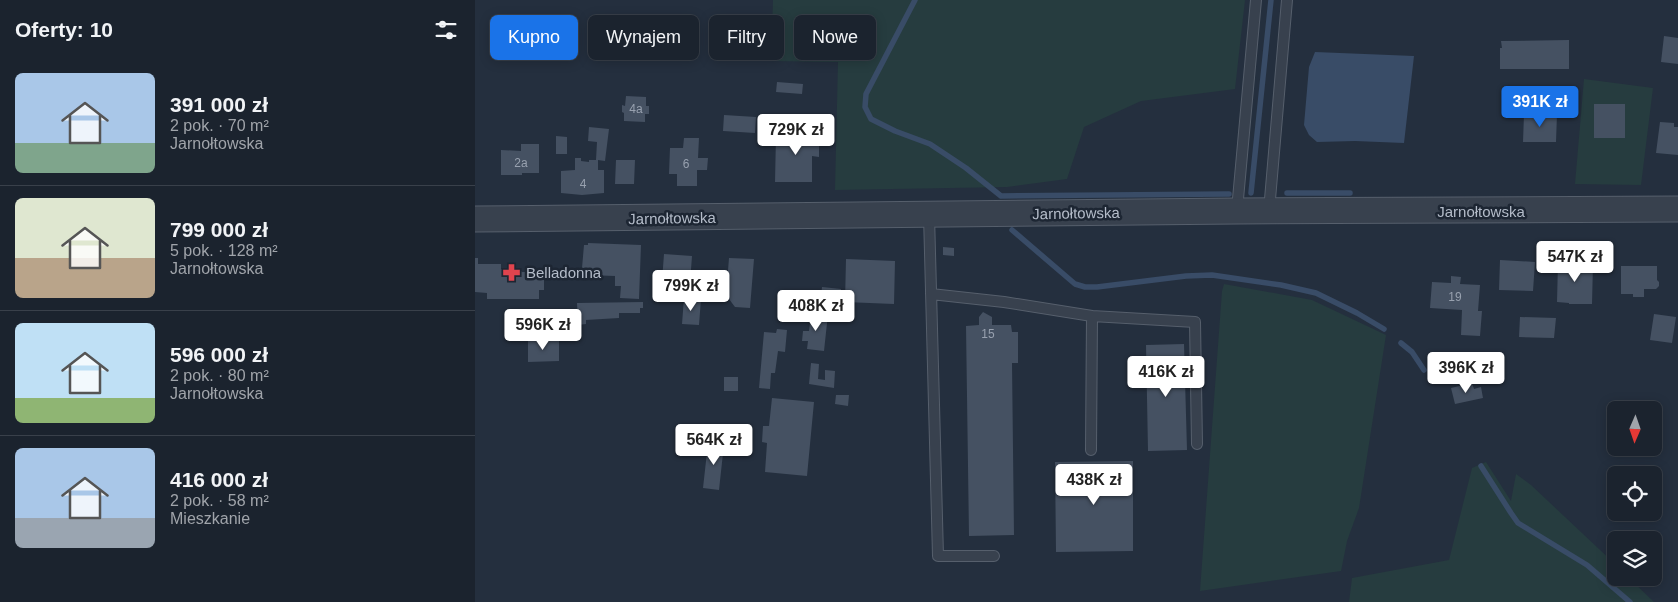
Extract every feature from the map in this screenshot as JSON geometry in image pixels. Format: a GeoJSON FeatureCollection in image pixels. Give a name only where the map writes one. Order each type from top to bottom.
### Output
{"type":"FeatureCollection","features":[{"type":"Feature","properties":{"kind":"street","name":"Jarnołtowska"},"geometry":{"type":"LineString","coordinates":[[475,219],[1237,211],[1678,209]]}},
{"type":"Feature","properties":{"kind":"lane"},"geometry":{"type":"LineString","coordinates":[[1237,211],[1256,0]]}},
{"type":"Feature","properties":{"kind":"lane"},"geometry":{"type":"LineString","coordinates":[[1269,212],[1287,0]]}},
{"type":"Feature","properties":{"kind":"lane"},"geometry":{"type":"LineString","coordinates":[[929,215],[937,556],[994,556]]}},
{"type":"Feature","properties":{"kind":"lane"},"geometry":{"type":"LineString","coordinates":[[931,294],[1004,302],[1091,316],[1195,322],[1197,444]]}},
{"type":"Feature","properties":{"kind":"lane"},"geometry":{"type":"LineString","coordinates":[[1091,316],[1091,450]]}},
{"type":"Feature","properties":{"kind":"green space"},"geometry":{"type":"Polygon","coordinates":[[[773,0],[1245,0],[1235,89],[1141,101],[1084,127],[1067,179],[1007,187],[835,190],[838,62],[771,61],[784,60],[784,15],[773,15],[773,0]]]}},
{"type":"Feature","properties":{"kind":"green space"},"geometry":{"type":"Polygon","coordinates":[[[1584,79],[1653,88],[1641,185],[1575,184],[1584,79]]]}},
{"type":"Feature","properties":{"kind":"green space"},"geometry":{"type":"Polygon","coordinates":[[[1224,284],[1312,300],[1386,335],[1359,508],[1347,541],[1341,571],[1200,591],[1224,284]]]}},
{"type":"Feature","properties":{"kind":"green space"},"geometry":{"type":"Polygon","coordinates":[[[1486,462],[1511,501],[1516,474],[1531,485],[1607,557],[1607,586],[1637,586],[1654,602],[1349,602],[1352,578],[1449,560],[1472,468],[1486,462]]]}},
{"type":"Feature","properties":{"kind":"water"},"geometry":{"type":"Polygon","coordinates":[[[1315,52],[1414,56],[1404,143],[1317,142],[1309,135],[1304,125],[1309,67],[1315,52]]]}},
{"type":"Feature","properties":{"kind":"building"},"geometry":{"type":"Polygon","coordinates":[[[1664,36],[1678,38],[1678,64],[1661,62],[1664,36]]]}},
{"type":"Feature","properties":{"kind":"building"},"geometry":{"type":"Polygon","coordinates":[[[1569,40],[1569,69],[1500,69],[1501,41],[1569,40]]]}},
{"type":"Feature","properties":{"kind":"building"},"geometry":{"type":"Polygon","coordinates":[[[777,82],[803,84],[802,94],[776,92],[777,82]]]}},
{"type":"Feature","properties":{"kind":"building"},"geometry":{"type":"Polygon","coordinates":[[[626,96],[646,97],[646,106],[649,106],[649,114],[645,114],[645,122],[624,121],[622,105],[625,106],[626,96]]]}},
{"type":"Feature","properties":{"kind":"building"},"geometry":{"type":"Polygon","coordinates":[[[1594,104],[1625,104],[1625,138],[1594,138],[1594,104]]]}},
{"type":"Feature","properties":{"kind":"building"},"geometry":{"type":"Polygon","coordinates":[[[1524,114],[1557,114],[1556,142],[1523,142],[1524,114]]]}},
{"type":"Feature","properties":{"kind":"building"},"geometry":{"type":"Polygon","coordinates":[[[724,115],[756,117],[755,133],[723,131],[724,115]]]}},
{"type":"Feature","properties":{"kind":"building"},"geometry":{"type":"Polygon","coordinates":[[[1660,122],[1674,123],[1674,127],[1678,127],[1678,155],[1656,153],[1660,122]]]}},
{"type":"Feature","properties":{"kind":"building"},"geometry":{"type":"Polygon","coordinates":[[[589,127],[609,129],[605,161],[598,160],[598,170],[604,170],[604,193],[582,195],[561,193],[561,171],[575,170],[575,158],[581,158],[581,161],[589,162],[589,160],[596,160],[597,142],[588,141],[589,127]]]}},
{"type":"Feature","properties":{"kind":"building"},"geometry":{"type":"Polygon","coordinates":[[[786,132],[819,132],[819,157],[812,156],[812,182],[775,182],[776,135],[786,135],[786,132]]]}},
{"type":"Feature","properties":{"kind":"building"},"geometry":{"type":"Polygon","coordinates":[[[556,136],[567,137],[567,154],[556,154],[556,136]]]}},
{"type":"Feature","properties":{"kind":"building"},"geometry":{"type":"Polygon","coordinates":[[[684,138],[699,138],[698,158],[708,158],[707,170],[697,170],[697,186],[677,186],[677,174],[669,174],[670,148],[683,148],[684,138]]]}},
{"type":"Feature","properties":{"kind":"building"},"geometry":{"type":"Polygon","coordinates":[[[521,144],[539,144],[539,173],[501,175],[501,150],[521,151],[521,144]]]}},
{"type":"Feature","properties":{"kind":"building"},"geometry":{"type":"Polygon","coordinates":[[[616,160],[635,160],[634,184],[615,184],[616,160]]]}},
{"type":"Feature","properties":{"kind":"building"},"geometry":{"type":"Polygon","coordinates":[[[588,243],[641,245],[639,299],[620,298],[621,286],[615,286],[615,276],[587,275],[587,268],[582,268],[584,245],[588,245],[588,243]]]}},
{"type":"Feature","properties":{"kind":"building"},"geometry":{"type":"Polygon","coordinates":[[[943,247],[954,248],[954,256],[943,255],[943,247]]]}},
{"type":"Feature","properties":{"kind":"building"},"geometry":{"type":"Polygon","coordinates":[[[664,254],[692,256],[690,283],[662,281],[664,254]]]}},
{"type":"Feature","properties":{"kind":"building"},"geometry":{"type":"Polygon","coordinates":[[[475,258],[478,258],[478,264],[501,264],[501,269],[519,269],[522,272],[527,272],[529,269],[539,269],[539,278],[544,279],[544,290],[539,290],[539,299],[487,299],[487,293],[475,292],[475,258]]]}},
{"type":"Feature","properties":{"kind":"building"},"geometry":{"type":"Polygon","coordinates":[[[729,258],[754,259],[750,308],[735,307],[726,295],[729,258]]]}},
{"type":"Feature","properties":{"kind":"building"},"geometry":{"type":"Polygon","coordinates":[[[846,259],[895,261],[894,304],[845,302],[846,259]]]}},
{"type":"Feature","properties":{"kind":"building"},"geometry":{"type":"Polygon","coordinates":[[[1500,260],[1535,262],[1533,291],[1499,290],[1500,260]]]}},
{"type":"Feature","properties":{"kind":"building"},"geometry":{"type":"Polygon","coordinates":[[[1558,262],[1593,264],[1592,304],[1557,302],[1558,262]]]}},
{"type":"Feature","properties":{"kind":"building"},"geometry":{"type":"Polygon","coordinates":[[[1621,266],[1657,266],[1659,286],[1656,289],[1644,289],[1644,297],[1633,297],[1633,294],[1621,294],[1621,266]]]}},
{"type":"Feature","properties":{"kind":"building"},"geometry":{"type":"Polygon","coordinates":[[[1451,276],[1461,277],[1460,284],[1480,285],[1478,311],[1482,311],[1480,336],[1461,335],[1462,310],[1430,308],[1432,282],[1451,283],[1451,276]]]}},
{"type":"Feature","properties":{"kind":"building"},"geometry":{"type":"Polygon","coordinates":[[[822,287],[841,289],[839,308],[820,306],[822,287]]]}},
{"type":"Feature","properties":{"kind":"building"},"geometry":{"type":"Polygon","coordinates":[[[684,298],[701,299],[699,325],[682,324],[684,298]]]}},
{"type":"Feature","properties":{"kind":"building"},"geometry":{"type":"Polygon","coordinates":[[[643,302],[643,308],[640,308],[640,313],[619,313],[619,318],[586,320],[586,324],[578,325],[577,303],[643,302]]]}},
{"type":"Feature","properties":{"kind":"building"},"geometry":{"type":"Polygon","coordinates":[[[983,312],[992,317],[992,325],[1011,325],[1012,332],[1018,332],[1018,363],[1012,363],[1014,535],[969,536],[966,326],[979,325],[979,317],[983,312]]]}},
{"type":"Feature","properties":{"kind":"building"},"geometry":{"type":"Polygon","coordinates":[[[811,313],[828,314],[824,351],[807,349],[808,341],[802,341],[803,331],[809,331],[811,313]]]}},
{"type":"Feature","properties":{"kind":"building"},"geometry":{"type":"Polygon","coordinates":[[[1654,314],[1676,317],[1672,343],[1650,340],[1654,314]]]}},
{"type":"Feature","properties":{"kind":"building"},"geometry":{"type":"Polygon","coordinates":[[[1520,317],[1556,318],[1554,338],[1519,337],[1520,317]]]}},
{"type":"Feature","properties":{"kind":"building"},"geometry":{"type":"Polygon","coordinates":[[[777,329],[787,330],[785,352],[778,351],[775,373],[771,373],[770,389],[759,388],[764,332],[776,333],[777,329]]]}},
{"type":"Feature","properties":{"kind":"building"},"geometry":{"type":"Polygon","coordinates":[[[528,340],[559,340],[559,361],[528,362],[528,340]]]}},
{"type":"Feature","properties":{"kind":"building"},"geometry":{"type":"Polygon","coordinates":[[[1184,344],[1187,450],[1148,451],[1146,345],[1184,344]]]}},
{"type":"Feature","properties":{"kind":"building"},"geometry":{"type":"Polygon","coordinates":[[[811,363],[819,364],[818,379],[825,380],[825,370],[835,371],[834,388],[809,384],[811,363]]]}},
{"type":"Feature","properties":{"kind":"building"},"geometry":{"type":"Polygon","coordinates":[[[724,377],[738,377],[738,391],[724,391],[724,377]]]}},
{"type":"Feature","properties":{"kind":"building"},"geometry":{"type":"Polygon","coordinates":[[[1472,383],[1474,389],[1481,387],[1483,398],[1455,404],[1451,388],[1472,383]]]}},
{"type":"Feature","properties":{"kind":"building"},"geometry":{"type":"Polygon","coordinates":[[[836,395],[849,395],[848,406],[835,404],[836,395]]]}},
{"type":"Feature","properties":{"kind":"building"},"geometry":{"type":"Polygon","coordinates":[[[772,398],[814,402],[807,476],[765,472],[767,443],[762,442],[763,426],[769,426],[772,398]]]}},
{"type":"Feature","properties":{"kind":"building"},"geometry":{"type":"Polygon","coordinates":[[[708,443],[724,444],[719,490],[703,488],[708,443]]]}},
{"type":"Feature","properties":{"kind":"building"},"geometry":{"type":"Polygon","coordinates":[[[1133,461],[1133,551],[1056,552],[1055,462],[1133,461]]]}},
{"type":"Feature","properties":{"kind":"waterway"},"geometry":{"type":"LineString","coordinates":[[915,0],[866,94],[865,107],[871,119],[895,131],[930,144],[966,168],[1001,196],[1229,194]]}},
{"type":"Feature","properties":{"kind":"waterway"},"geometry":{"type":"LineString","coordinates":[[1251,193],[1271,0]]}},
{"type":"Feature","properties":{"kind":"waterway"},"geometry":{"type":"LineString","coordinates":[[1287,193],[1350,193]]}},
{"type":"Feature","properties":{"kind":"waterway"},"geometry":{"type":"LineString","coordinates":[[1012,230],[1075,284],[1085,287],[1212,275],[1281,285],[1316,293],[1357,313],[1384,329]]}},
{"type":"Feature","properties":{"kind":"waterway"},"geometry":{"type":"LineString","coordinates":[[1401,343],[1412,352],[1424,370]]}},
{"type":"Feature","properties":{"kind":"waterway"},"geometry":{"type":"LineString","coordinates":[[1481,466],[1518,523],[1587,565],[1630,602]]}},
{"type":"Feature","properties":{"kind":"place","name":"Belladonna"},"geometry":{"type":"Point","coordinates":[512,272]}}]}
